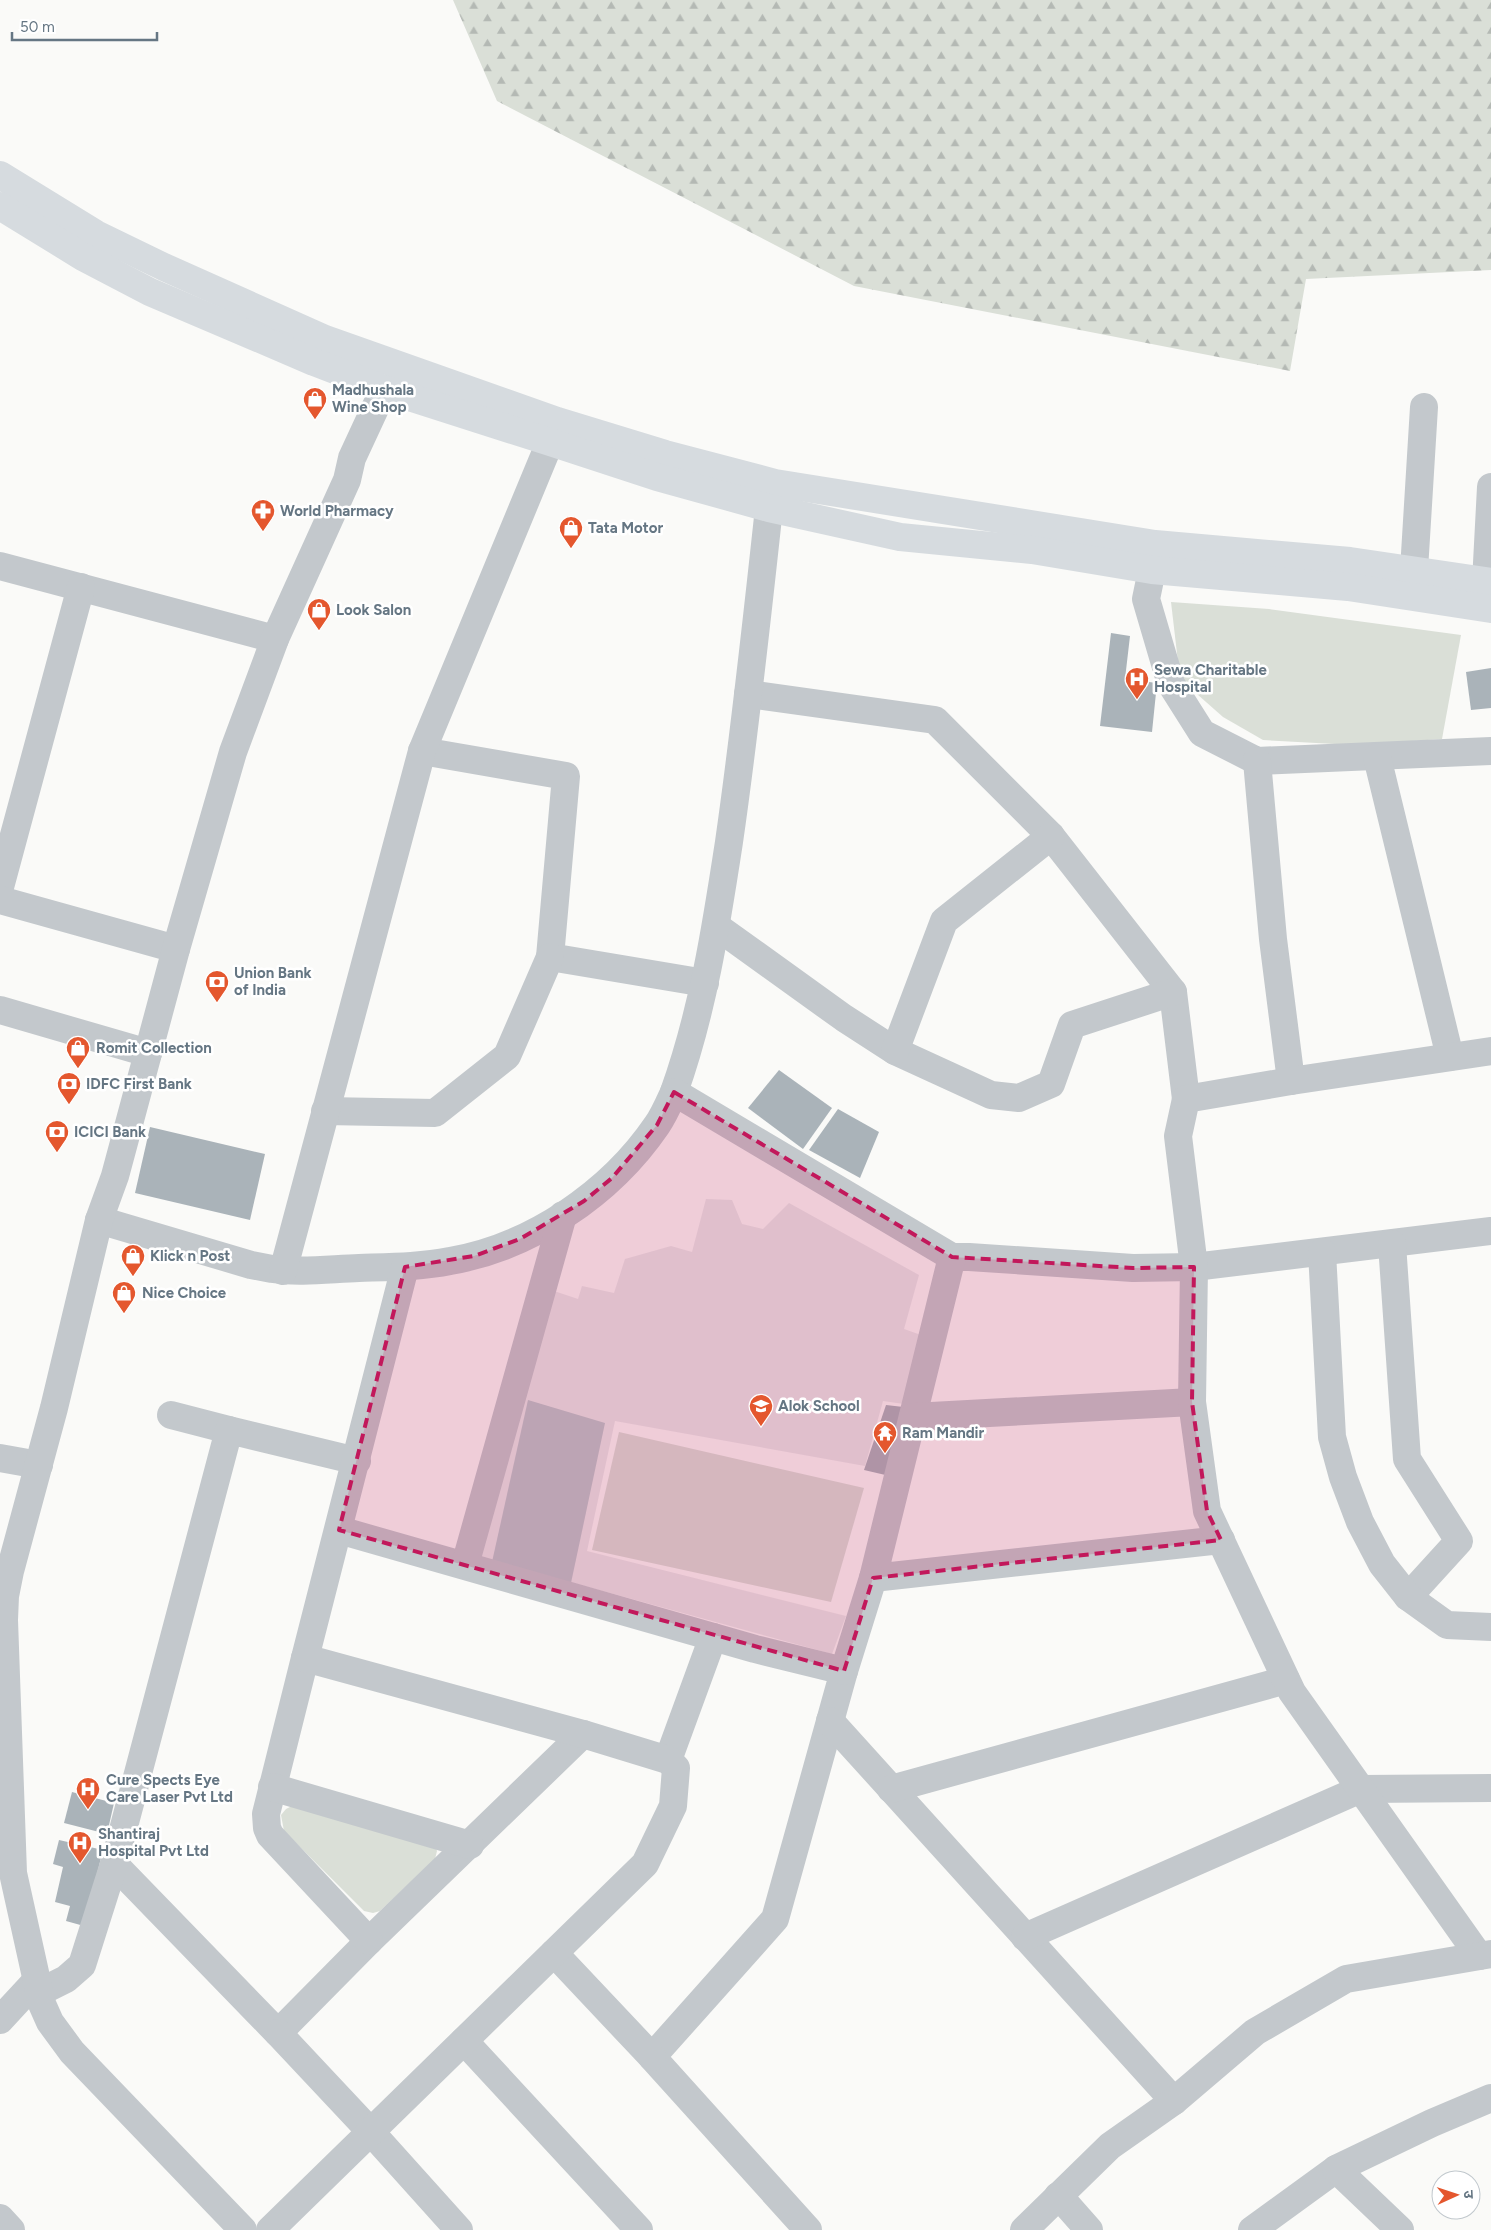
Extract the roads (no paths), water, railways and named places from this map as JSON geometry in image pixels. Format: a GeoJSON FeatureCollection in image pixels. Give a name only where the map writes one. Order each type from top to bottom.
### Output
{"type":"FeatureCollection","features":[{"type":"Feature","properties":{"kind":"main road"},"geometry":{"type":"LineString","coordinates":[[0,175],[96,234],[164,267],[325,339],[557,421],[665,454],[775,483],[1155,544],[1350,560],[1489,582]]}},
{"type":"Feature","properties":{"kind":"main road"},"geometry":{"type":"LineString","coordinates":[[0,206],[83,257],[150,292],[314,362],[384,389],[658,477],[769,508],[900,537],[1032,550],[1152,570],[1348,587],[1491,609]]}},
{"type":"Feature","properties":{"kind":"street"},"geometry":{"type":"LineString","coordinates":[[243,2230],[72,2052],[50,2022],[37,1987],[7,1877],[5,1604],[10,1571],[39,1465],[99,1220],[115,1176],[142,1051],[170,947],[203,805],[268,637],[335,473],[352,458],[384,389]]}},
{"type":"Feature","properties":{"kind":"street"},"geometry":{"type":"LineString","coordinates":[[1414,570],[1424,407]]}},
{"type":"Feature","properties":{"kind":"street"},"geometry":{"type":"LineString","coordinates":[[283,1271],[422,751],[550,442]]}},
{"type":"Feature","properties":{"kind":"street"},"geometry":{"type":"LineString","coordinates":[[1489,582],[1491,487]]}},
{"type":"Feature","properties":{"kind":"street"},"geometry":{"type":"LineString","coordinates":[[99,1220],[251,1265],[283,1271],[405,1267],[474,1256],[520,1239],[563,1215],[612,1178],[657,1125],[674,1092],[687,1057],[705,983],[716,926],[742,752],[769,508]]}},
{"type":"Feature","properties":{"kind":"street"},"geometry":{"type":"LineString","coordinates":[[0,566],[268,637]]}},
{"type":"Feature","properties":{"kind":"street"},"geometry":{"type":"LineString","coordinates":[[1152,570],[1146,600],[1171,684],[1202,733],[1257,761],[1491,751]]}},
{"type":"Feature","properties":{"kind":"street"},"geometry":{"type":"LineString","coordinates":[[0,887],[81,587]]}},
{"type":"Feature","properties":{"kind":"street"},"geometry":{"type":"LineString","coordinates":[[748,694],[935,720],[1051,836],[1173,992],[1186,1099],[1178,1136],[1194,1267],[1192,1402],[1207,1511],[1292,1692],[1361,1789],[1485,1955],[1346,1979],[1255,2032],[1174,2101],[1110,2146],[1024,2230]]}},
{"type":"Feature","properties":{"kind":"street"},"geometry":{"type":"LineString","coordinates":[[325,1111],[435,1113],[507,1056],[550,957],[566,776],[422,751]]}},
{"type":"Feature","properties":{"kind":"street"},"geometry":{"type":"LineString","coordinates":[[1377,757],[1450,1057]]}},
{"type":"Feature","properties":{"kind":"street"},"geometry":{"type":"LineString","coordinates":[[1257,761],[1273,939],[1291,1081]]}},
{"type":"Feature","properties":{"kind":"street"},"geometry":{"type":"LineString","coordinates":[[895,1051],[944,921],[1051,836]]}},
{"type":"Feature","properties":{"kind":"street"},"geometry":{"type":"LineString","coordinates":[[0,900],[170,947]]}},
{"type":"Feature","properties":{"kind":"street"},"geometry":{"type":"LineString","coordinates":[[716,926],[844,1018],[895,1051],[991,1095],[1019,1098],[1051,1084],[1072,1025],[1173,992]]}},
{"type":"Feature","properties":{"kind":"street"},"geometry":{"type":"LineString","coordinates":[[550,957],[705,983]]}},
{"type":"Feature","properties":{"kind":"street"},"geometry":{"type":"LineString","coordinates":[[0,1010],[142,1051]]}},
{"type":"Feature","properties":{"kind":"street"},"geometry":{"type":"LineString","coordinates":[[1186,1099],[1491,1051]]}},
{"type":"Feature","properties":{"kind":"street"},"geometry":{"type":"LineString","coordinates":[[674,1092],[952,1257],[1133,1268],[1194,1267],[1491,1231]]}},
{"type":"Feature","properties":{"kind":"street"},"geometry":{"type":"LineString","coordinates":[[465,1565],[563,1215]]}},
{"type":"Feature","properties":{"kind":"street"},"geometry":{"type":"LineString","coordinates":[[1392,1244],[1408,1459],[1459,1541],[1408,1597]]}},
{"type":"Feature","properties":{"kind":"street"},"geometry":{"type":"LineString","coordinates":[[1322,1252],[1332,1437],[1360,1522],[1382,1564],[1408,1597],[1447,1625],[1491,1627]]}},
{"type":"Feature","properties":{"kind":"street"},"geometry":{"type":"LineString","coordinates":[[652,2057],[775,1919],[844,1671],[873,1578],[952,1257]]}},
{"type":"Feature","properties":{"kind":"street"},"geometry":{"type":"LineString","coordinates":[[369,1942],[270,1835],[266,1821],[272,1787],[357,1461],[405,1267]]}},
{"type":"Feature","properties":{"kind":"street"},"geometry":{"type":"LineString","coordinates":[[913,1417],[1192,1402]]}},
{"type":"Feature","properties":{"kind":"street"},"geometry":{"type":"LineString","coordinates":[[170,1415],[357,1461]]}},
{"type":"Feature","properties":{"kind":"street"},"geometry":{"type":"LineString","coordinates":[[0,2020],[37,1987],[66,1979],[82,1965],[114,1864],[229,1430]]}},
{"type":"Feature","properties":{"kind":"street"},"geometry":{"type":"LineString","coordinates":[[0,1458],[39,1465]]}},
{"type":"Feature","properties":{"kind":"street"},"geometry":{"type":"LineString","coordinates":[[339,1530],[713,1637],[844,1671]]}},
{"type":"Feature","properties":{"kind":"street"},"geometry":{"type":"LineString","coordinates":[[873,1578],[1221,1540]]}},
{"type":"Feature","properties":{"kind":"street"},"geometry":{"type":"LineString","coordinates":[[668,1760],[713,1637]]}},
{"type":"Feature","properties":{"kind":"street"},"geometry":{"type":"LineString","coordinates":[[270,2230],[645,1864],[673,1806],[676,1768],[668,1760],[584,1734],[305,1658]]}},
{"type":"Feature","properties":{"kind":"street"},"geometry":{"type":"LineString","coordinates":[[891,1789],[1286,1680]]}},
{"type":"Feature","properties":{"kind":"street"},"geometry":{"type":"LineString","coordinates":[[830,1721],[1174,2101]]}},
{"type":"Feature","properties":{"kind":"street"},"geometry":{"type":"LineString","coordinates":[[278,2033],[584,1734]]}},
{"type":"Feature","properties":{"kind":"street"},"geometry":{"type":"LineString","coordinates":[[272,1787],[470,1845]]}},
{"type":"Feature","properties":{"kind":"street"},"geometry":{"type":"LineString","coordinates":[[1025,1936],[1361,1789],[1491,1788]]}},
{"type":"Feature","properties":{"kind":"street"},"geometry":{"type":"LineString","coordinates":[[114,1864],[278,2033],[460,2230]]}},
{"type":"Feature","properties":{"kind":"street"},"geometry":{"type":"LineString","coordinates":[[554,1953],[652,2057],[808,2230]]}},
{"type":"Feature","properties":{"kind":"street"},"geometry":{"type":"LineString","coordinates":[[464,2041],[638,2230]]}},
{"type":"Feature","properties":{"kind":"street"},"geometry":{"type":"LineString","coordinates":[[1259,2228],[1336,2169],[1432,2123],[1491,2098]]}},
{"type":"Feature","properties":{"kind":"street"},"geometry":{"type":"LineString","coordinates":[[1336,2169],[1400,2230]]}},
{"type":"Feature","properties":{"kind":"street"},"geometry":{"type":"LineString","coordinates":[[1058,2196],[1088,2230]]}},
{"type":"Feature","properties":{"kind":"street"},"geometry":{"type":"LineString","coordinates":[[0,2218],[11,2230]]}},
{"type":"Feature","properties":{"kind":"place","name":"Madhushala Wine Shop"},"geometry":{"type":"Point","coordinates":[315,420]}},
{"type":"Feature","properties":{"kind":"place","name":"World Pharmacy"},"geometry":{"type":"Point","coordinates":[263,532]}},
{"type":"Feature","properties":{"kind":"place","name":"Tata Motor"},"geometry":{"type":"Point","coordinates":[571,549]}},
{"type":"Feature","properties":{"kind":"place","name":"Look Salon"},"geometry":{"type":"Point","coordinates":[319,631]}},
{"type":"Feature","properties":{"kind":"place","name":"Sewa Charitable Hospital"},"geometry":{"type":"Point","coordinates":[1137,700]}},
{"type":"Feature","properties":{"kind":"place","name":"Union Bank of India"},"geometry":{"type":"Point","coordinates":[217,1003]}},
{"type":"Feature","properties":{"kind":"place","name":"Romit Collection"},"geometry":{"type":"Point","coordinates":[78,1069]}},
{"type":"Feature","properties":{"kind":"place","name":"IDFC First Bank"},"geometry":{"type":"Point","coordinates":[69,1105]}},
{"type":"Feature","properties":{"kind":"place","name":"ICICI Bank"},"geometry":{"type":"Point","coordinates":[57,1153]}},
{"type":"Feature","properties":{"kind":"place","name":"Klick n Post"},"geometry":{"type":"Point","coordinates":[133,1277]}},
{"type":"Feature","properties":{"kind":"place","name":"Nice Choice"},"geometry":{"type":"Point","coordinates":[124,1314]}},
{"type":"Feature","properties":{"kind":"place","name":"Alok School"},"geometry":{"type":"Point","coordinates":[761,1427]}},
{"type":"Feature","properties":{"kind":"place","name":"Ram Mandir"},"geometry":{"type":"Point","coordinates":[885,1454]}},
{"type":"Feature","properties":{"kind":"place","name":"Cure Spects Eye Care Laser Pvt Ltd"},"geometry":{"type":"Point","coordinates":[88,1810]}},
{"type":"Feature","properties":{"kind":"place","name":"Shantiraj Hospital Pvt Ltd"},"geometry":{"type":"Point","coordinates":[80,1864]}}]}
